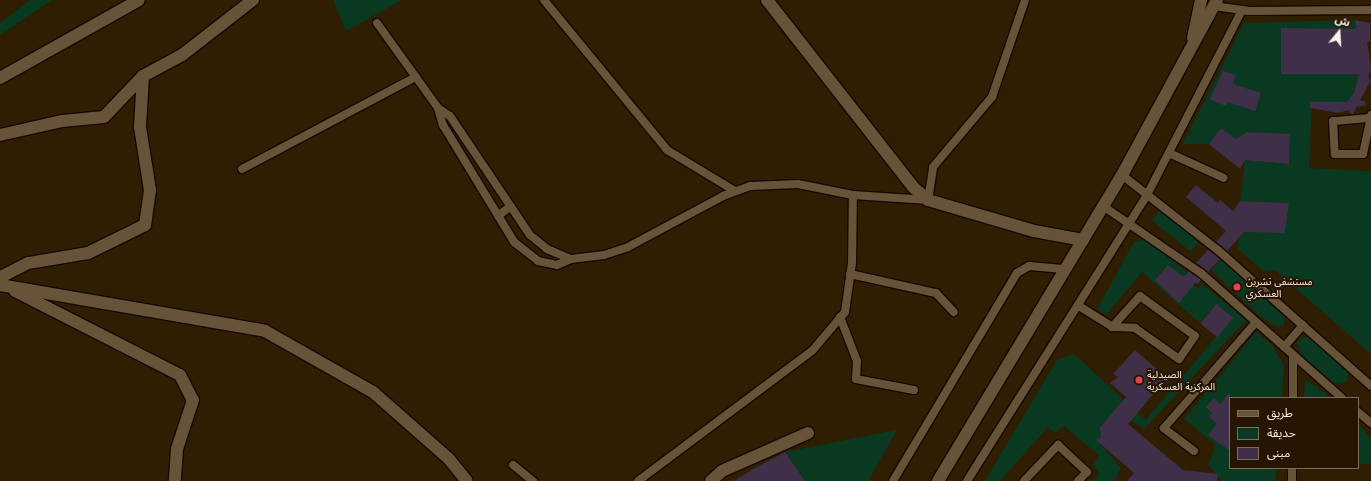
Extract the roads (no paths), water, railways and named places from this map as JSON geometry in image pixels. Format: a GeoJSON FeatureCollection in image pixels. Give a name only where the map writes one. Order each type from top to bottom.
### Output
{"type":"FeatureCollection","features":[{"type":"Feature","properties":{"kind":"street"},"geometry":{"type":"LineString","coordinates":[[0,78],[139,0]]}},
{"type":"Feature","properties":{"kind":"street"},"geometry":{"type":"LineString","coordinates":[[0,135],[62,122],[104,117],[143,76],[182,55],[253,0]]}},
{"type":"Feature","properties":{"kind":"street"},"geometry":{"type":"LineString","coordinates":[[767,0],[913,187],[928,200],[1034,231],[1083,240]]}},
{"type":"Feature","properties":{"kind":"street"},"geometry":{"type":"LineString","coordinates":[[1192,44],[1201,0]]}},
{"type":"Feature","properties":{"kind":"street"},"geometry":{"type":"LineString","coordinates":[[938,481],[1122,175],[1192,44],[1216,3]]}},
{"type":"Feature","properties":{"kind":"street"},"geometry":{"type":"LineString","coordinates":[[1,282],[28,263],[88,253],[145,225],[150,190],[140,127],[143,76]]}},
{"type":"Feature","properties":{"kind":"street"},"geometry":{"type":"LineString","coordinates":[[1,282],[180,375],[193,400],[177,449],[175,481]]}},
{"type":"Feature","properties":{"kind":"street"},"geometry":{"type":"LineString","coordinates":[[1,282],[265,331],[373,392],[449,460],[467,481]]}},
{"type":"Feature","properties":{"kind":"street"},"geometry":{"type":"LineString","coordinates":[[711,481],[722,471],[808,433]]}},
{"type":"Feature","properties":{"kind":"lane"},"geometry":{"type":"LineString","coordinates":[[544,0],[667,150],[735,191]]}},
{"type":"Feature","properties":{"kind":"lane"},"geometry":{"type":"LineString","coordinates":[[377,23],[438,108],[443,125],[514,242],[529,256],[538,261],[558,265],[571,259],[604,255],[628,247],[735,191],[750,186],[782,183],[853,195],[928,200],[933,167],[992,97],[1025,0]]}},
{"type":"Feature","properties":{"kind":"lane"},"geometry":{"type":"LineString","coordinates":[[1216,3],[1242,10],[1371,10]]}},
{"type":"Feature","properties":{"kind":"lane"},"geometry":{"type":"LineString","coordinates":[[967,481],[1012,407],[1079,306],[1107,257],[1147,195],[1242,10]]}},
{"type":"Feature","properties":{"kind":"lane"},"geometry":{"type":"LineString","coordinates":[[242,169],[416,77]]}},
{"type":"Feature","properties":{"kind":"lane"},"geometry":{"type":"LineString","coordinates":[[438,108],[450,116],[535,240],[553,253],[571,259]]}},
{"type":"Feature","properties":{"kind":"lane"},"geometry":{"type":"LineString","coordinates":[[1370,117],[1363,154],[1335,154],[1333,121],[1370,117]]}},
{"type":"Feature","properties":{"kind":"lane"},"geometry":{"type":"LineString","coordinates":[[1169,152],[1224,178]]}},
{"type":"Feature","properties":{"kind":"lane"},"geometry":{"type":"LineString","coordinates":[[1122,175],[1219,251],[1371,386]]}},
{"type":"Feature","properties":{"kind":"lane"},"geometry":{"type":"LineString","coordinates":[[638,481],[812,351],[845,312],[850,274],[853,195]]}},
{"type":"Feature","properties":{"kind":"lane"},"geometry":{"type":"LineString","coordinates":[[498,216],[511,206]]}},
{"type":"Feature","properties":{"kind":"lane"},"geometry":{"type":"LineString","coordinates":[[1102,206],[1201,273],[1341,397]]}},
{"type":"Feature","properties":{"kind":"lane"},"geometry":{"type":"LineString","coordinates":[[893,481],[1017,273],[1029,266],[1066,269]]}},
{"type":"Feature","properties":{"kind":"lane"},"geometry":{"type":"LineString","coordinates":[[850,274],[936,294],[954,312]]}},
{"type":"Feature","properties":{"kind":"lane"},"geometry":{"type":"LineString","coordinates":[[1079,306],[1112,327],[1135,328],[1179,359],[1195,336],[1140,296],[1112,327]]}},
{"type":"Feature","properties":{"kind":"lane"},"geometry":{"type":"LineString","coordinates":[[840,318],[857,361],[856,379],[914,390]]}},
{"type":"Feature","properties":{"kind":"lane"},"geometry":{"type":"LineString","coordinates":[[1194,451],[1164,428],[1256,322]]}},
{"type":"Feature","properties":{"kind":"lane"},"geometry":{"type":"LineString","coordinates":[[1284,347],[1303,325]]}},
{"type":"Feature","properties":{"kind":"lane"},"geometry":{"type":"LineString","coordinates":[[1293,355],[1293,397]]}},
{"type":"Feature","properties":{"kind":"lane"},"geometry":{"type":"LineString","coordinates":[[1359,413],[1371,423]]}},
{"type":"Feature","properties":{"kind":"lane"},"geometry":{"type":"LineString","coordinates":[[1024,481],[1058,445],[1087,472],[1078,481]]}},
{"type":"Feature","properties":{"kind":"lane"},"geometry":{"type":"LineString","coordinates":[[513,465],[533,481]]}},
{"type":"Feature","properties":{"kind":"lane"},"geometry":{"type":"LineString","coordinates":[[1292,469],[1292,481]]}},
{"type":"Feature","properties":{"kind":"place","name":"مستشفى تشرين العسكري"},"geometry":{"type":"Point","coordinates":[1237,287]}},
{"type":"Feature","properties":{"kind":"place","name":"الصيدلية المركزية العسكرية"},"geometry":{"type":"Point","coordinates":[1139,380]}}]}
